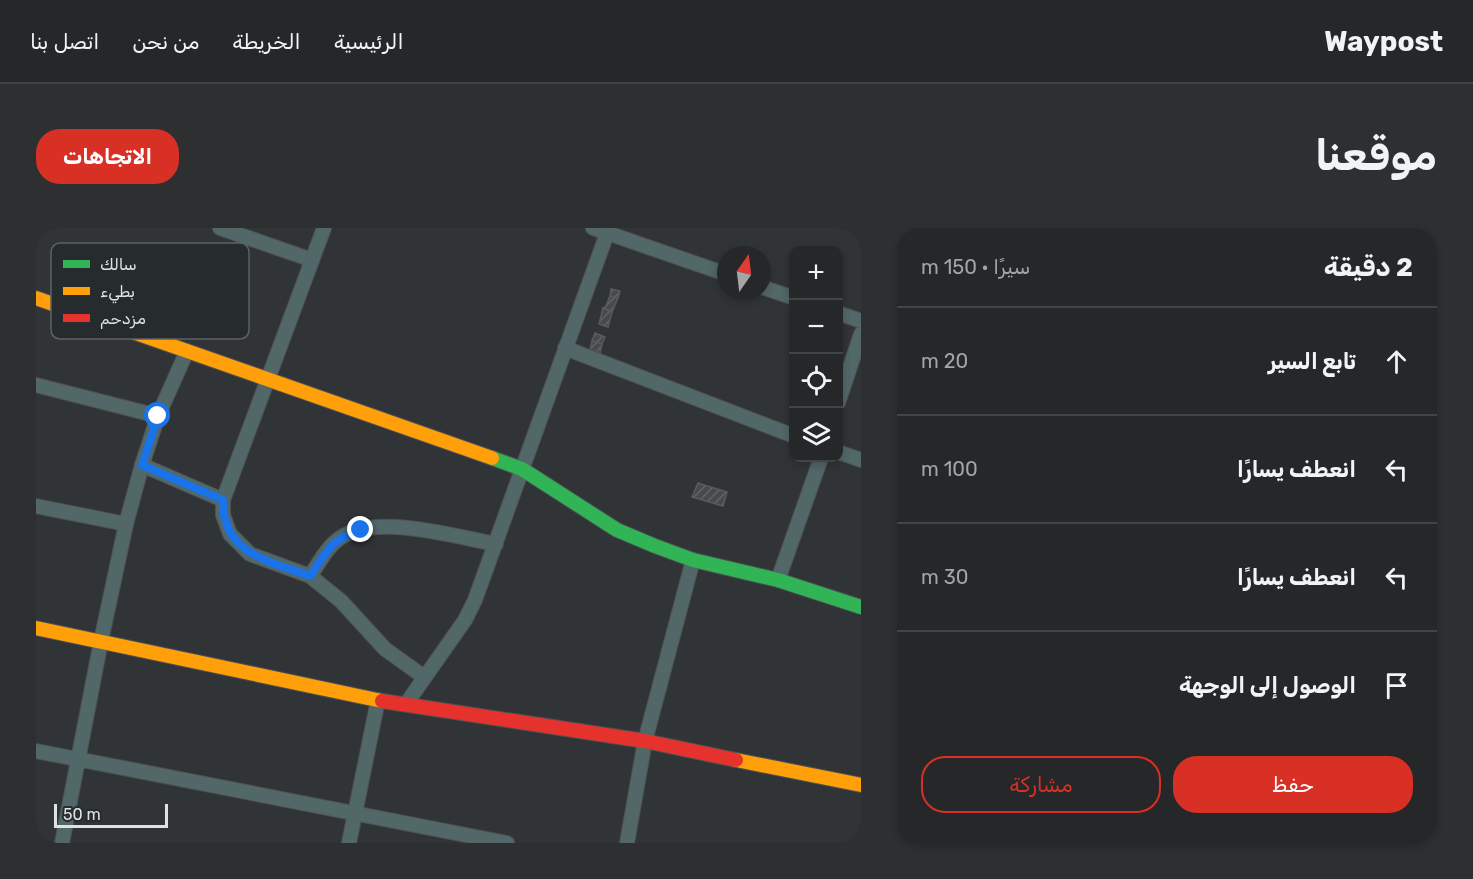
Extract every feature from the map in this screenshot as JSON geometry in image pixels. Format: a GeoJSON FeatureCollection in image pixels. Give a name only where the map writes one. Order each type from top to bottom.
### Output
{"type":"FeatureCollection","features":[{"type":"Feature","properties":{"kind":"street"},"geometry":{"type":"LineString","coordinates":[[220,228],[312,260]]}},
{"type":"Feature","properties":{"kind":"street"},"geometry":{"type":"LineString","coordinates":[[324,228],[223,500],[223,515],[230,534],[250,554],[310,576],[341,601],[385,649],[424,677]]}},
{"type":"Feature","properties":{"kind":"street"},"geometry":{"type":"LineString","coordinates":[[593,228],[608,231],[717,271]]}},
{"type":"Feature","properties":{"kind":"street"},"geometry":{"type":"LineString","coordinates":[[406,704],[465,620],[486,574],[564,348],[608,231]]}},
{"type":"Feature","properties":{"kind":"street"},"geometry":{"type":"LineString","coordinates":[[771,290],[789,296]]}},
{"type":"Feature","properties":{"kind":"street"},"geometry":{"type":"LineString","coordinates":[[36,298],[51,303]]}},
{"type":"Feature","properties":{"kind":"street"},"geometry":{"type":"LineString","coordinates":[[843,315],[861,321]]}},
{"type":"Feature","properties":{"kind":"street"},"geometry":{"type":"LineString","coordinates":[[843,388],[861,334]]}},
{"type":"Feature","properties":{"kind":"street"},"geometry":{"type":"LineString","coordinates":[[153,339],[522,469],[617,530],[655,546],[693,560],[778,580],[861,607]]}},
{"type":"Feature","properties":{"kind":"street"},"geometry":{"type":"LineString","coordinates":[[564,348],[789,434]]}},
{"type":"Feature","properties":{"kind":"street"},"geometry":{"type":"LineString","coordinates":[[62,843],[126,524],[158,416],[187,351]]}},
{"type":"Feature","properties":{"kind":"street"},"geometry":{"type":"LineString","coordinates":[[36,385],[158,416]]}},
{"type":"Feature","properties":{"kind":"street"},"geometry":{"type":"LineString","coordinates":[[843,454],[861,460]]}},
{"type":"Feature","properties":{"kind":"street"},"geometry":{"type":"LineString","coordinates":[[778,580],[820,462]]}},
{"type":"Feature","properties":{"kind":"street"},"geometry":{"type":"LineString","coordinates":[[142,465],[223,500]]}},
{"type":"Feature","properties":{"kind":"street"},"geometry":{"type":"LineString","coordinates":[[36,506],[126,524]]}},
{"type":"Feature","properties":{"kind":"street"},"geometry":{"type":"LineString","coordinates":[[310,576],[334,542],[345,535],[375,526],[394,526],[496,544]]}},
{"type":"Feature","properties":{"kind":"street"},"geometry":{"type":"LineString","coordinates":[[627,843],[645,741],[693,560]]}},
{"type":"Feature","properties":{"kind":"street"},"geometry":{"type":"LineString","coordinates":[[36,628],[378,700],[645,741],[861,785]]}},
{"type":"Feature","properties":{"kind":"street"},"geometry":{"type":"LineString","coordinates":[[349,843],[378,700]]}},
{"type":"Feature","properties":{"kind":"street"},"geometry":{"type":"LineString","coordinates":[[36,752],[507,843]]}},
{"type":"Feature","properties":{"kind":"building"},"geometry":{"type":"Polygon","coordinates":[[[611,289],[620,291],[618,298],[610,296],[611,289]]]}},
{"type":"Feature","properties":{"kind":"building"},"geometry":{"type":"Polygon","coordinates":[[[610,296],[618,298],[612,312],[603,308],[610,296]]]}},
{"type":"Feature","properties":{"kind":"building"},"geometry":{"type":"Polygon","coordinates":[[[603,308],[612,312],[608,327],[599,324],[603,308]]]}},
{"type":"Feature","properties":{"kind":"building"},"geometry":{"type":"Polygon","coordinates":[[[595,333],[605,337],[602,344],[592,341],[595,333]]]}},
{"type":"Feature","properties":{"kind":"building"},"geometry":{"type":"Polygon","coordinates":[[[592,341],[602,344],[600,353],[590,350],[592,341]]]}},
{"type":"Feature","properties":{"kind":"building"},"geometry":{"type":"Polygon","coordinates":[[[698,483],[727,492],[723,506],[692,497],[698,483]]]}},
{"type":"Feature","properties":{"kind":"traffic: fast"},"geometry":{"type":"LineString","coordinates":[[492,458],[522,469],[617,530],[655,546],[693,560],[778,580],[861,607]]}},
{"type":"Feature","properties":{"kind":"traffic: slow"},"geometry":{"type":"LineString","coordinates":[[36,298],[51,303]]}},
{"type":"Feature","properties":{"kind":"traffic: slow"},"geometry":{"type":"LineString","coordinates":[[153,339],[492,458]]}},
{"type":"Feature","properties":{"kind":"traffic: slow"},"geometry":{"type":"LineString","coordinates":[[36,628],[382,701]]}},
{"type":"Feature","properties":{"kind":"traffic: slow"},"geometry":{"type":"LineString","coordinates":[[736,760],[861,785]]}},
{"type":"Feature","properties":{"kind":"traffic: jam"},"geometry":{"type":"LineString","coordinates":[[382,701],[645,741],[736,760]]}},
{"type":"Feature","properties":{"kind":"route"},"geometry":{"type":"LineString","coordinates":[[158,416],[142,465],[223,500],[223,515],[230,534],[250,554],[310,576],[334,542],[345,535],[361,530]]}}]}
